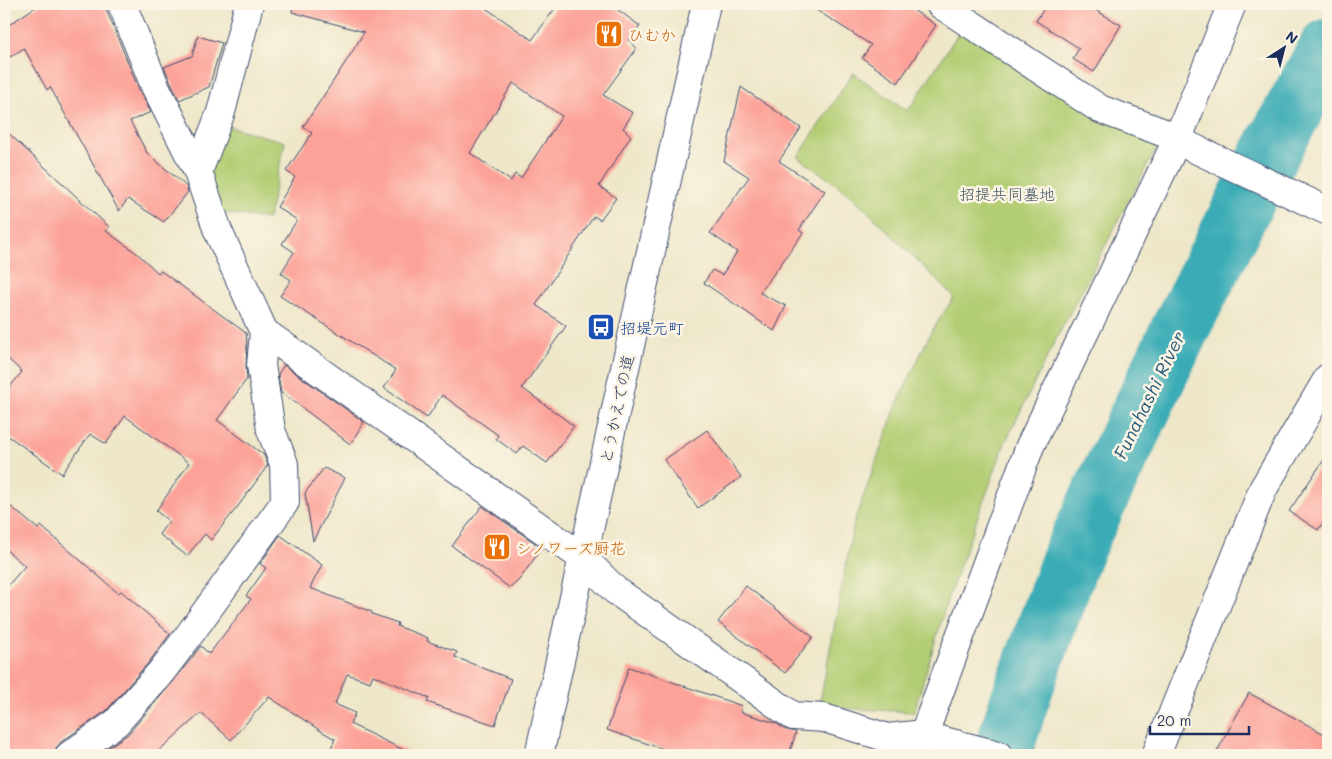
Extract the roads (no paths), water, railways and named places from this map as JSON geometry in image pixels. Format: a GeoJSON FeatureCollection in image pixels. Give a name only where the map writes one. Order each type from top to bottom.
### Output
{"type":"FeatureCollection","features":[{"type":"Feature","properties":{"kind":"street"},"geometry":{"type":"LineString","coordinates":[[70,755],[116,723],[161,672],[285,502],[284,464],[272,430],[261,365],[264,332],[218,231],[198,172],[155,86],[122,4]]}},
{"type":"Feature","properties":{"kind":"street"},"geometry":{"type":"LineString","coordinates":[[198,172],[220,112],[249,4]]}},
{"type":"Feature","properties":{"kind":"street","name":"とうかえでの道"},"geometry":{"type":"LineString","coordinates":[[539,755],[706,4]]}},
{"type":"Feature","properties":{"kind":"street"},"geometry":{"type":"LineString","coordinates":[[940,4],[1100,109],[1184,142],[1317,206]]}},
{"type":"Feature","properties":{"kind":"street"},"geometry":{"type":"LineString","coordinates":[[926,743],[1030,446],[1184,142],[1232,4]]}},
{"type":"Feature","properties":{"kind":"street"},"geometry":{"type":"LineString","coordinates":[[264,332],[583,558],[615,590],[793,716],[824,718],[888,738],[998,755]]}},
{"type":"Feature","properties":{"kind":"street"},"geometry":{"type":"LineString","coordinates":[[1156,755],[1263,489],[1328,378]]}},
{"type":"Feature","properties":{"kind":"waterway","name":"Funahashi River"},"geometry":{"type":"LineString","coordinates":[[1002,755],[1020,699],[1073,553],[1182,325],[1269,155],[1328,48]]}},
{"type":"Feature","properties":{"kind":"place","name":"ひむか"},"geometry":{"type":"Point","coordinates":[609,34]}},
{"type":"Feature","properties":{"kind":"place","name":"招堤元町"},"geometry":{"type":"Point","coordinates":[601,327]}},
{"type":"Feature","properties":{"kind":"place","name":"シノワーズ厨花"},"geometry":{"type":"Point","coordinates":[497,547]}},
{"type":"Feature","properties":{"kind":"park label","name":"招提共同墓地"},"geometry":{"type":"Point","coordinates":[1007,193]}}]}
